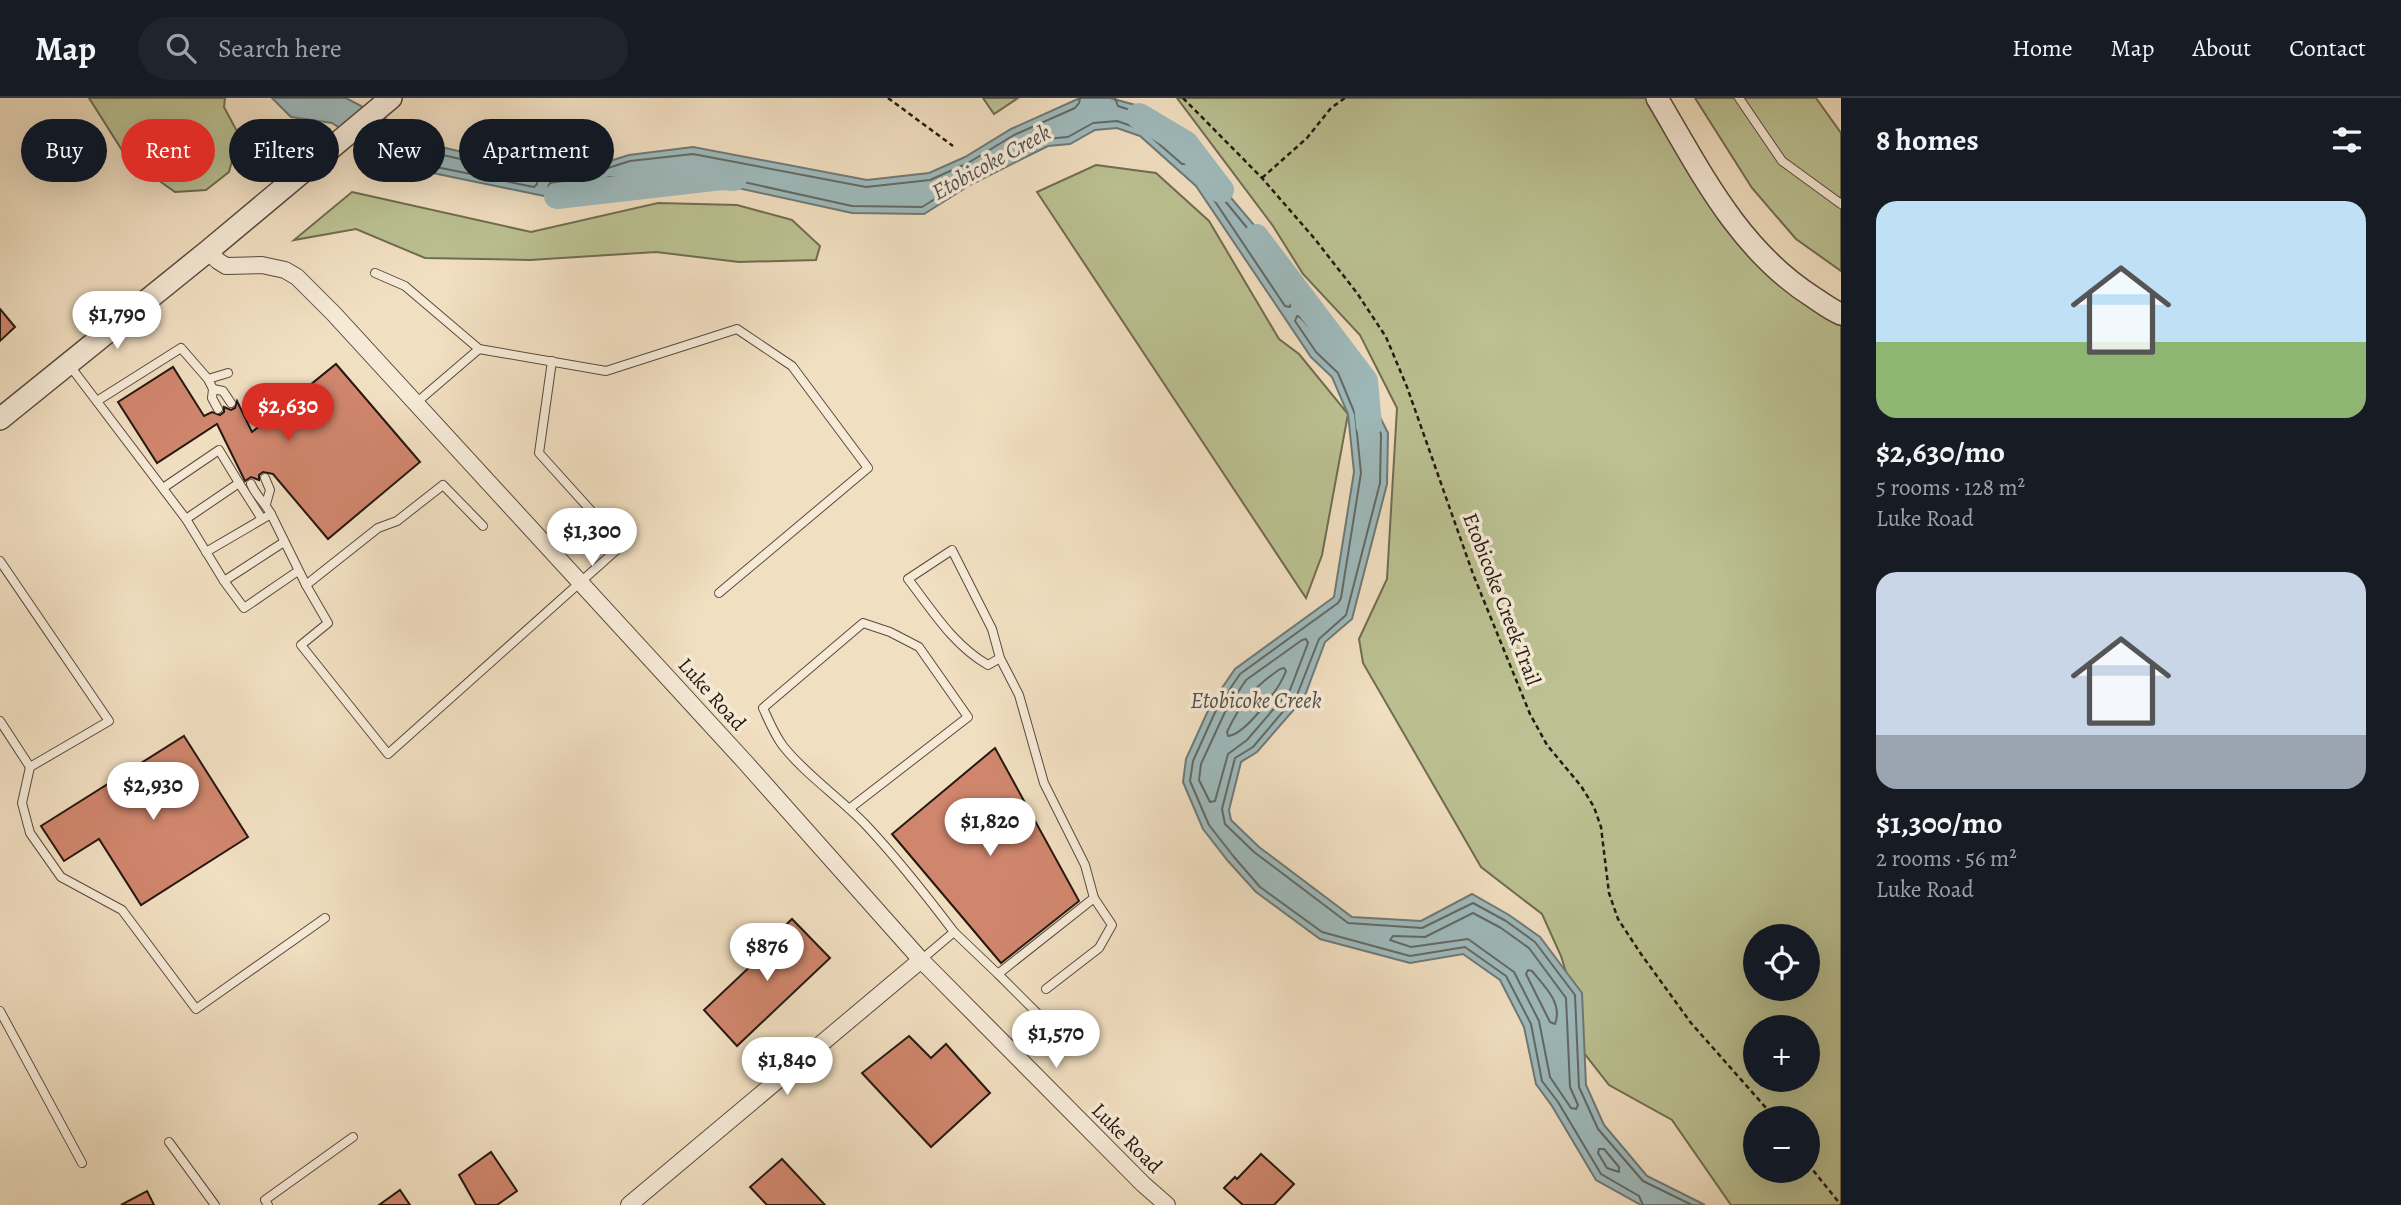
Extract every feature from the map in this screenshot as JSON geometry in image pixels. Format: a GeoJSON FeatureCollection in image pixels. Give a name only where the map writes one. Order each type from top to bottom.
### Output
{"type":"FeatureCollection","features":[{"type":"Feature","properties":{"kind":"street"},"geometry":{"type":"LineString","coordinates":[[0,419],[208,251],[391,98]]}},
{"type":"Feature","properties":{"kind":"street"},"geometry":{"type":"LineString","coordinates":[[1657,98],[1717,199],[1748,242],[1791,283],[1841,314]]}},
{"type":"Feature","properties":{"kind":"street","name":"Luke Road"},"geometry":{"type":"LineString","coordinates":[[208,251],[226,266],[273,266],[297,276],[746,762],[921,960],[1167,1205]]}},
{"type":"Feature","properties":{"kind":"street"},"geometry":{"type":"LineString","coordinates":[[629,1205],[921,960]]}},
{"type":"Feature","properties":{"kind":"lane"},"geometry":{"type":"LineString","coordinates":[[1739,98],[1782,161],[1841,204]]}},
{"type":"Feature","properties":{"kind":"lane"},"geometry":{"type":"LineString","coordinates":[[375,273],[405,286],[480,349],[606,371],[737,329],[792,366],[868,468],[719,593]]}},
{"type":"Feature","properties":{"kind":"lane"},"geometry":{"type":"LineString","coordinates":[[99,404],[181,348],[208,379],[213,389],[212,398],[218,409]]}},
{"type":"Feature","properties":{"kind":"lane"},"geometry":{"type":"LineString","coordinates":[[416,403],[480,349]]}},
{"type":"Feature","properties":{"kind":"lane"},"geometry":{"type":"LineString","coordinates":[[163,488],[219,450],[239,484],[267,516],[284,542],[328,623],[301,645],[388,754],[622,545],[539,453],[552,361]]}},
{"type":"Feature","properties":{"kind":"lane"},"geometry":{"type":"LineString","coordinates":[[69,363],[186,519],[224,581],[244,607],[299,571]]}},
{"type":"Feature","properties":{"kind":"lane"},"geometry":{"type":"LineString","coordinates":[[208,379],[228,373]]}},
{"type":"Feature","properties":{"kind":"lane"},"geometry":{"type":"LineString","coordinates":[[213,389],[223,391],[231,404]]}},
{"type":"Feature","properties":{"kind":"lane"},"geometry":{"type":"LineString","coordinates":[[265,478],[270,490],[266,504],[267,516]]}},
{"type":"Feature","properties":{"kind":"lane"},"geometry":{"type":"LineString","coordinates":[[186,519],[239,484]]}},
{"type":"Feature","properties":{"kind":"lane"},"geometry":{"type":"LineString","coordinates":[[251,484],[257,496],[266,504]]}},
{"type":"Feature","properties":{"kind":"lane"},"geometry":{"type":"LineString","coordinates":[[306,585],[378,528],[397,521],[443,485],[483,526]]}},
{"type":"Feature","properties":{"kind":"lane"},"geometry":{"type":"LineString","coordinates":[[206,552],[267,516]]}},
{"type":"Feature","properties":{"kind":"lane"},"geometry":{"type":"LineString","coordinates":[[224,581],[284,542]]}},
{"type":"Feature","properties":{"kind":"lane"},"geometry":{"type":"LineString","coordinates":[[1000,658],[988,665],[970,654],[949,632],[908,579],[952,550],[992,629],[1000,658],[1019,695],[1044,783],[1085,865],[1094,898],[1112,925],[1099,948],[1046,989]]}},
{"type":"Feature","properties":{"kind":"lane"},"geometry":{"type":"LineString","coordinates":[[0,561],[109,721],[30,767]]}},
{"type":"Feature","properties":{"kind":"lane"},"geometry":{"type":"LineString","coordinates":[[849,810],[968,717],[919,648],[890,632],[863,623],[763,708],[773,730],[784,747],[849,810],[922,890],[954,932],[1047,1023]]}},
{"type":"Feature","properties":{"kind":"lane"},"geometry":{"type":"LineString","coordinates":[[0,722],[30,767],[22,803],[30,833],[61,877],[122,910],[196,1009],[325,918]]}},
{"type":"Feature","properties":{"kind":"lane"},"geometry":{"type":"LineString","coordinates":[[998,974],[1094,898]]}},
{"type":"Feature","properties":{"kind":"lane"},"geometry":{"type":"LineString","coordinates":[[921,960],[954,932]]}},
{"type":"Feature","properties":{"kind":"lane"},"geometry":{"type":"LineString","coordinates":[[0,1011],[82,1163]]}},
{"type":"Feature","properties":{"kind":"lane"},"geometry":{"type":"LineString","coordinates":[[268,1205],[265,1200],[353,1137]]}},
{"type":"Feature","properties":{"kind":"lane"},"geometry":{"type":"LineString","coordinates":[[169,1142],[215,1205]]}},
{"type":"Feature","properties":{"kind":"path"},"geometry":{"type":"LineString","coordinates":[[888,98],[953,146]]}},
{"type":"Feature","properties":{"kind":"path","name":"Etobicoke Creek Trail"},"geometry":{"type":"LineString","coordinates":[[1183,98],[1262,178],[1357,293],[1386,337],[1407,387],[1473,574],[1530,714],[1547,745],[1581,786],[1594,807],[1601,827],[1609,893],[1618,919],[1691,1023],[1764,1106]]}},
{"type":"Feature","properties":{"kind":"path"},"geometry":{"type":"LineString","coordinates":[[1262,178],[1307,138],[1331,108],[1345,98]]}},
{"type":"Feature","properties":{"kind":"path"},"geometry":{"type":"LineString","coordinates":[[1820,1179],[1841,1205]]}},
{"type":"Feature","properties":{"kind":"green space"},"geometry":{"type":"Polygon","coordinates":[[[89,98],[225,98],[224,107],[230,119],[229,172],[206,190],[175,192],[161,182],[215,182],[215,119],[121,119],[121,149],[107,126],[107,119],[102,119],[89,98]]]}},
{"type":"Feature","properties":{"kind":"green space"},"geometry":{"type":"Polygon","coordinates":[[[983,98],[1018,98],[994,114],[983,98]]]}},
{"type":"Feature","properties":{"kind":"green space"},"geometry":{"type":"Polygon","coordinates":[[[1177,98],[1657,98],[1743,237],[1841,306],[1841,1205],[1731,1205],[1672,1120],[1609,1085],[1584,1053],[1575,1001],[1561,956],[1542,914],[1481,867],[1363,663],[1359,639],[1387,579],[1397,408],[1360,335],[1303,274],[1273,226],[1177,98]]]}},
{"type":"Feature","properties":{"kind":"green space"},"geometry":{"type":"Polygon","coordinates":[[[1695,98],[1816,98],[1841,133],[1841,271],[1796,239],[1752,188],[1695,98]]]}},
{"type":"Feature","properties":{"kind":"green space"},"geometry":{"type":"Polygon","coordinates":[[[1096,165],[1156,173],[1209,221],[1279,339],[1299,354],[1348,414],[1322,555],[1306,598],[1037,192],[1096,165]]]}},
{"type":"Feature","properties":{"kind":"green space"},"geometry":{"type":"Polygon","coordinates":[[[352,192],[531,232],[658,203],[737,205],[792,220],[820,246],[816,260],[739,262],[656,252],[530,260],[425,258],[356,229],[294,240],[352,192]]]}},
{"type":"Feature","properties":{"kind":"water","name":"Etobicoke Creek"},"geometry":{"type":"Polygon","coordinates":[[[272,98],[346,98],[386,119],[353,119],[353,136],[339,127],[339,119],[291,117],[272,98]]]}},
{"type":"Feature","properties":{"kind":"water","name":"Etobicoke Creek"},"geometry":{"type":"Polygon","coordinates":[[[1080,98],[1110,98],[1139,106],[1205,167],[1254,225],[1303,309],[1354,366],[1388,433],[1387,484],[1352,619],[1325,642],[1304,698],[1257,752],[1241,762],[1229,810],[1231,820],[1259,847],[1352,917],[1421,921],[1472,894],[1540,937],[1582,993],[1586,1085],[1604,1125],[1647,1176],[1705,1205],[1641,1205],[1596,1180],[1536,1084],[1524,1027],[1500,980],[1463,954],[1410,963],[1320,939],[1256,892],[1203,829],[1183,782],[1186,759],[1211,704],[1235,669],[1334,597],[1354,472],[1348,414],[1332,377],[1311,357],[1196,186],[1140,136],[1117,128],[1095,130],[1070,144],[1048,146],[970,185],[924,214],[852,213],[697,179],[675,186],[610,184],[578,197],[554,198],[476,182],[614,182],[614,160],[629,155],[693,147],[867,180],[929,173],[965,157],[1011,129],[1080,98]]]}},
{"type":"Feature","properties":{"kind":"water","name":"Etobicoke Creek"},"geometry":{"type":"Polygon","coordinates":[[[445,148],[459,151],[459,178],[445,175],[445,148]]]}},
{"type":"Feature","properties":{"kind":"building"},"geometry":{"type":"Polygon","coordinates":[[[0,309],[15,327],[0,341],[0,309]]]}},
{"type":"Feature","properties":{"kind":"building"},"geometry":{"type":"Polygon","coordinates":[[[336,364],[420,462],[328,539],[273,474],[263,472],[259,475],[259,480],[251,477],[245,481],[217,424],[157,463],[118,402],[173,367],[204,416],[212,412],[220,415],[224,412],[224,407],[231,410],[235,408],[237,401],[252,432],[336,364]]]}},
{"type":"Feature","properties":{"kind":"building"},"geometry":{"type":"Polygon","coordinates":[[[184,736],[248,837],[141,905],[99,839],[64,861],[41,826],[184,736]]]}},
{"type":"Feature","properties":{"kind":"building"},"geometry":{"type":"Polygon","coordinates":[[[995,748],[1079,901],[1001,963],[892,834],[995,748]]]}},
{"type":"Feature","properties":{"kind":"building"},"geometry":{"type":"Polygon","coordinates":[[[792,919],[830,958],[737,1046],[704,1010],[776,942],[772,938],[792,919]]]}},
{"type":"Feature","properties":{"kind":"building"},"geometry":{"type":"Polygon","coordinates":[[[909,1036],[931,1058],[946,1044],[990,1093],[931,1147],[862,1073],[909,1036]]]}},
{"type":"Feature","properties":{"kind":"building"},"geometry":{"type":"Polygon","coordinates":[[[491,1152],[517,1191],[497,1205],[476,1205],[459,1175],[491,1152]]]}},
{"type":"Feature","properties":{"kind":"building"},"geometry":{"type":"Polygon","coordinates":[[[1261,1154],[1294,1184],[1274,1205],[1243,1205],[1224,1188],[1235,1177],[1237,1179],[1261,1154]]]}},
{"type":"Feature","properties":{"kind":"building"},"geometry":{"type":"Polygon","coordinates":[[[782,1159],[825,1205],[767,1205],[750,1187],[782,1159]]]}},
{"type":"Feature","properties":{"kind":"building"},"geometry":{"type":"Polygon","coordinates":[[[400,1190],[410,1205],[379,1205],[400,1190]]]}},
{"type":"Feature","properties":{"kind":"building"},"geometry":{"type":"Polygon","coordinates":[[[147,1191],[154,1205],[121,1205],[147,1191]]]}},
{"type":"Feature","properties":{"kind":"waterway","name":"Etobicoke Creek"},"geometry":{"type":"LineString","coordinates":[[1139,116],[1186,144],[1221,190]]}},
{"type":"Feature","properties":{"kind":"waterway","name":"Etobicoke Creek"},"geometry":{"type":"LineString","coordinates":[[557,196],[722,177],[734,178]]}},
{"type":"Feature","properties":{"kind":"waterway","name":"Etobicoke Creek"},"geometry":{"type":"LineString","coordinates":[[1256,237],[1365,381],[1369,425]]}}]}
